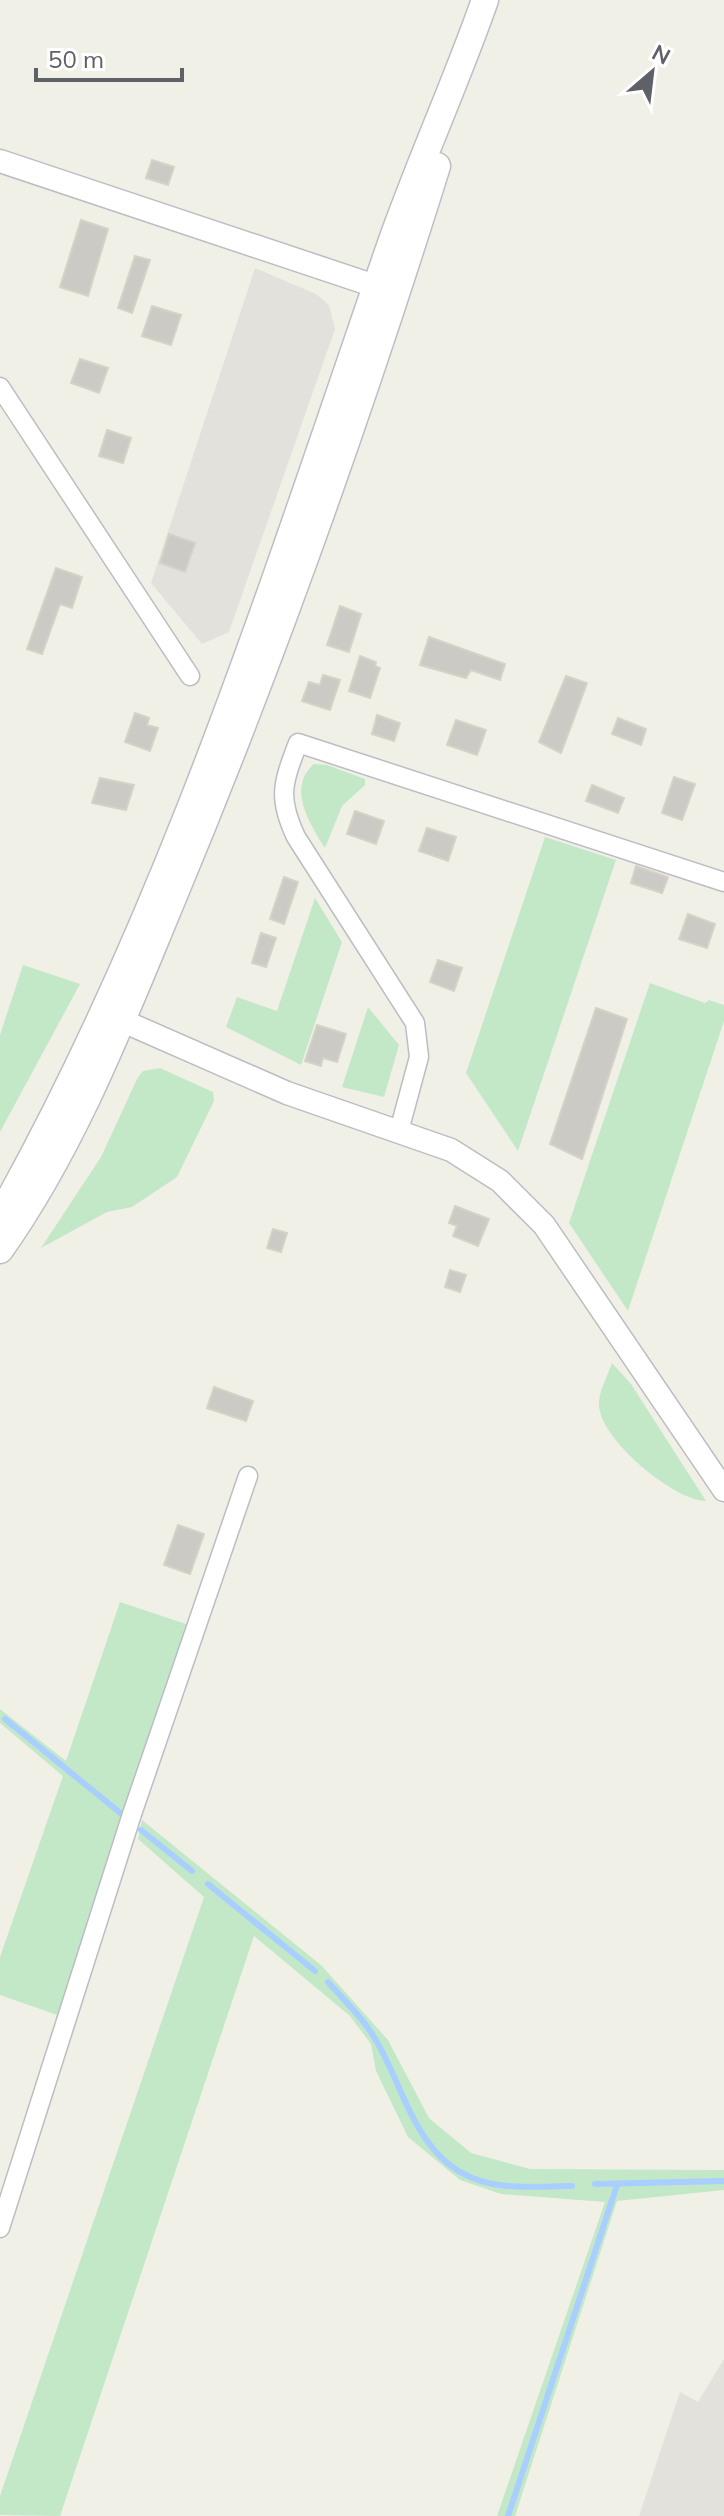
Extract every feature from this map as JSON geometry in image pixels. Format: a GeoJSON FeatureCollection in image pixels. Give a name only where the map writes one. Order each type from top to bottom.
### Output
{"type":"FeatureCollection","features":[{"type":"Feature","properties":{"kind":"main road"},"geometry":{"type":"LineString","coordinates":[[0,1250],[43,1185],[113,1016],[386,290],[427,145],[466,54],[485,0]]}},
{"type":"Feature","properties":{"kind":"main road"},"geometry":{"type":"LineString","coordinates":[[0,1216],[113,1016]]}},
{"type":"Feature","properties":{"kind":"street"},"geometry":{"type":"LineString","coordinates":[[0,161],[386,290]]}},
{"type":"Feature","properties":{"kind":"street"},"geometry":{"type":"LineString","coordinates":[[0,387],[190,676]]}},
{"type":"Feature","properties":{"kind":"street"},"geometry":{"type":"LineString","coordinates":[[399,1131],[419,1057],[415,1023],[296,837],[283,811],[282,793],[298,743],[724,882]]}},
{"type":"Feature","properties":{"kind":"street"},"geometry":{"type":"LineString","coordinates":[[113,1016],[275,1089],[451,1150],[500,1181],[522,1201],[576,1270],[724,1490]]}},
{"type":"Feature","properties":{"kind":"street"},"geometry":{"type":"LineString","coordinates":[[0,2228],[132,1814],[248,1476]]}},
{"type":"Feature","properties":{"kind":"shaded area"},"geometry":{"type":"Polygon","coordinates":[[[255,268],[316,294],[329,305],[335,329],[229,632],[202,644],[151,583],[255,268]]]}},
{"type":"Feature","properties":{"kind":"shaded area"},"geometry":{"type":"Polygon","coordinates":[[[724,2359],[724,2516],[639,2516],[680,2392],[698,2402],[724,2359]]]}},
{"type":"Feature","properties":{"kind":"green space"},"geometry":{"type":"Polygon","coordinates":[[[314,764],[327,765],[365,779],[365,785],[342,806],[325,848],[308,818],[301,795],[306,774],[314,764]]]}},
{"type":"Feature","properties":{"kind":"green space"},"geometry":{"type":"Polygon","coordinates":[[[545,837],[616,860],[518,1151],[466,1073],[545,837]]]}},
{"type":"Feature","properties":{"kind":"green space"},"geometry":{"type":"Polygon","coordinates":[[[315,898],[342,942],[301,1065],[226,1027],[237,997],[277,1011],[315,898]]]}},
{"type":"Feature","properties":{"kind":"green space"},"geometry":{"type":"Polygon","coordinates":[[[23,965],[80,984],[0,1132],[0,1035],[23,965]]]}},
{"type":"Feature","properties":{"kind":"green space"},"geometry":{"type":"Polygon","coordinates":[[[650,983],[705,1003],[709,1000],[724,1005],[724,1021],[628,1311],[569,1223],[650,983]]]}},
{"type":"Feature","properties":{"kind":"green space"},"geometry":{"type":"Polygon","coordinates":[[[368,1007],[399,1045],[384,1097],[342,1087],[368,1007]]]}},
{"type":"Feature","properties":{"kind":"green space"},"geometry":{"type":"Polygon","coordinates":[[[160,1068],[213,1092],[214,1101],[177,1177],[132,1207],[107,1212],[41,1248],[101,1157],[138,1077],[143,1071],[160,1068]]]}},
{"type":"Feature","properties":{"kind":"green space"},"geometry":{"type":"Polygon","coordinates":[[[612,1363],[631,1384],[706,1501],[676,1491],[659,1480],[625,1451],[612,1435],[603,1419],[599,1400],[612,1363]]]}},
{"type":"Feature","properties":{"kind":"green space"},"geometry":{"type":"Polygon","coordinates":[[[120,1602],[192,1626],[63,2017],[0,1995],[0,1957],[63,1776],[0,1723],[0,1709],[66,1761],[120,1602]]]}},
{"type":"Feature","properties":{"kind":"green space"},"geometry":{"type":"Polygon","coordinates":[[[142,1820],[322,1966],[388,2040],[429,2118],[471,2153],[530,2169],[724,2170],[724,2190],[617,2201],[515,2516],[497,2516],[605,2202],[501,2194],[460,2180],[408,2137],[376,2071],[371,2044],[350,2016],[254,1936],[60,2516],[0,2515],[0,2496],[204,1897],[138,1839],[142,1820]]]}},
{"type":"Feature","properties":{"kind":"building"},"geometry":{"type":"Polygon","coordinates":[[[152,160],[174,167],[168,185],[146,178],[152,160]]]}},
{"type":"Feature","properties":{"kind":"building"},"geometry":{"type":"Polygon","coordinates":[[[81,220],[108,229],[88,296],[60,287],[81,220]]]}},
{"type":"Feature","properties":{"kind":"building"},"geometry":{"type":"Polygon","coordinates":[[[135,256],[150,260],[132,313],[118,308],[135,256]]]}},
{"type":"Feature","properties":{"kind":"building"},"geometry":{"type":"Polygon","coordinates":[[[152,306],[181,315],[171,345],[142,336],[152,306]]]}},
{"type":"Feature","properties":{"kind":"building"},"geometry":{"type":"Polygon","coordinates":[[[80,359],[108,368],[99,393],[71,383],[80,359]]]}},
{"type":"Feature","properties":{"kind":"building"},"geometry":{"type":"Polygon","coordinates":[[[107,430],[131,438],[123,463],[99,456],[107,430]]]}},
{"type":"Feature","properties":{"kind":"building"},"geometry":{"type":"Polygon","coordinates":[[[169,534],[195,543],[185,572],[160,563],[169,534]]]}},
{"type":"Feature","properties":{"kind":"building"},"geometry":{"type":"Polygon","coordinates":[[[56,568],[82,577],[72,608],[60,604],[42,654],[27,649],[56,568]]]}},
{"type":"Feature","properties":{"kind":"building"},"geometry":{"type":"Polygon","coordinates":[[[340,606],[361,614],[349,652],[327,645],[340,606]]]}},
{"type":"Feature","properties":{"kind":"building"},"geometry":{"type":"Polygon","coordinates":[[[429,637],[505,664],[500,680],[471,670],[466,678],[420,665],[429,637]]]}},
{"type":"Feature","properties":{"kind":"building"},"geometry":{"type":"Polygon","coordinates":[[[360,656],[376,662],[375,666],[380,668],[370,698],[349,691],[360,656]]]}},
{"type":"Feature","properties":{"kind":"building"},"geometry":{"type":"Polygon","coordinates":[[[323,675],[340,680],[330,710],[302,701],[309,682],[320,685],[323,675]]]}},
{"type":"Feature","properties":{"kind":"building"},"geometry":{"type":"Polygon","coordinates":[[[566,676],[587,683],[561,753],[539,742],[566,676]]]}},
{"type":"Feature","properties":{"kind":"building"},"geometry":{"type":"Polygon","coordinates":[[[135,713],[149,718],[147,725],[158,728],[150,751],[125,742],[135,713]]]}},
{"type":"Feature","properties":{"kind":"building"},"geometry":{"type":"Polygon","coordinates":[[[377,715],[400,723],[394,741],[372,734],[377,715]]]}},
{"type":"Feature","properties":{"kind":"building"},"geometry":{"type":"Polygon","coordinates":[[[618,718],[646,729],[641,745],[612,734],[618,718]]]}},
{"type":"Feature","properties":{"kind":"building"},"geometry":{"type":"Polygon","coordinates":[[[456,720],[486,730],[477,755],[447,745],[456,720]]]}},
{"type":"Feature","properties":{"kind":"building"},"geometry":{"type":"Polygon","coordinates":[[[674,777],[695,784],[682,820],[662,813],[674,777]]]}},
{"type":"Feature","properties":{"kind":"building"},"geometry":{"type":"Polygon","coordinates":[[[100,778],[134,785],[126,810],[92,803],[100,778]]]}},
{"type":"Feature","properties":{"kind":"building"},"geometry":{"type":"Polygon","coordinates":[[[592,785],[624,798],[618,813],[586,801],[592,785]]]}},
{"type":"Feature","properties":{"kind":"building"},"geometry":{"type":"Polygon","coordinates":[[[355,811],[384,821],[376,844],[347,834],[355,811]]]}},
{"type":"Feature","properties":{"kind":"building"},"geometry":{"type":"Polygon","coordinates":[[[427,828],[456,837],[448,861],[419,851],[427,828]]]}},
{"type":"Feature","properties":{"kind":"building"},"geometry":{"type":"Polygon","coordinates":[[[636,866],[668,877],[662,893],[631,883],[636,866]]]}},
{"type":"Feature","properties":{"kind":"building"},"geometry":{"type":"Polygon","coordinates":[[[284,877],[298,882],[284,924],[270,919],[284,877]]]}},
{"type":"Feature","properties":{"kind":"building"},"geometry":{"type":"Polygon","coordinates":[[[688,914],[715,924],[707,948],[679,939],[688,914]]]}},
{"type":"Feature","properties":{"kind":"building"},"geometry":{"type":"Polygon","coordinates":[[[261,933],[276,938],[266,967],[252,963],[261,933]]]}},
{"type":"Feature","properties":{"kind":"building"},"geometry":{"type":"Polygon","coordinates":[[[438,960],[462,968],[454,991],[430,982],[438,960]]]}},
{"type":"Feature","properties":{"kind":"building"},"geometry":{"type":"Polygon","coordinates":[[[596,1008],[627,1019],[582,1159],[550,1144],[596,1008]]]}},
{"type":"Feature","properties":{"kind":"building"},"geometry":{"type":"Polygon","coordinates":[[[317,1025],[346,1034],[337,1062],[323,1058],[321,1066],[305,1061],[317,1025]]]}},
{"type":"Feature","properties":{"kind":"building"},"geometry":{"type":"Polygon","coordinates":[[[455,1206],[489,1219],[478,1246],[453,1236],[457,1226],[449,1223],[455,1206]]]}},
{"type":"Feature","properties":{"kind":"building"},"geometry":{"type":"Polygon","coordinates":[[[273,1229],[287,1233],[281,1252],[267,1248],[273,1229]]]}},
{"type":"Feature","properties":{"kind":"building"},"geometry":{"type":"Polygon","coordinates":[[[450,1270],[466,1275],[460,1292],[445,1287],[450,1270]]]}},
{"type":"Feature","properties":{"kind":"building"},"geometry":{"type":"Polygon","coordinates":[[[214,1387],[253,1401],[246,1421],[207,1408],[214,1387]]]}},
{"type":"Feature","properties":{"kind":"building"},"geometry":{"type":"Polygon","coordinates":[[[178,1525],[204,1534],[190,1574],[164,1565],[178,1525]]]}},
{"type":"Feature","properties":{"kind":"waterway"},"geometry":{"type":"LineString","coordinates":[[5,1719],[124,1816]]}},
{"type":"Feature","properties":{"kind":"waterway"},"geometry":{"type":"LineString","coordinates":[[141,1830],[192,1871]]}},
{"type":"Feature","properties":{"kind":"waterway"},"geometry":{"type":"LineString","coordinates":[[208,1884],[315,1971]]}},
{"type":"Feature","properties":{"kind":"waterway"},"geometry":{"type":"LineString","coordinates":[[328,1982],[368,2028],[412,2116],[439,2156],[458,2171],[492,2184],[572,2186]]}},
{"type":"Feature","properties":{"kind":"waterway"},"geometry":{"type":"LineString","coordinates":[[595,2184],[724,2181]]}},
{"type":"Feature","properties":{"kind":"waterway"},"geometry":{"type":"LineString","coordinates":[[508,2516],[617,2185]]}}]}
